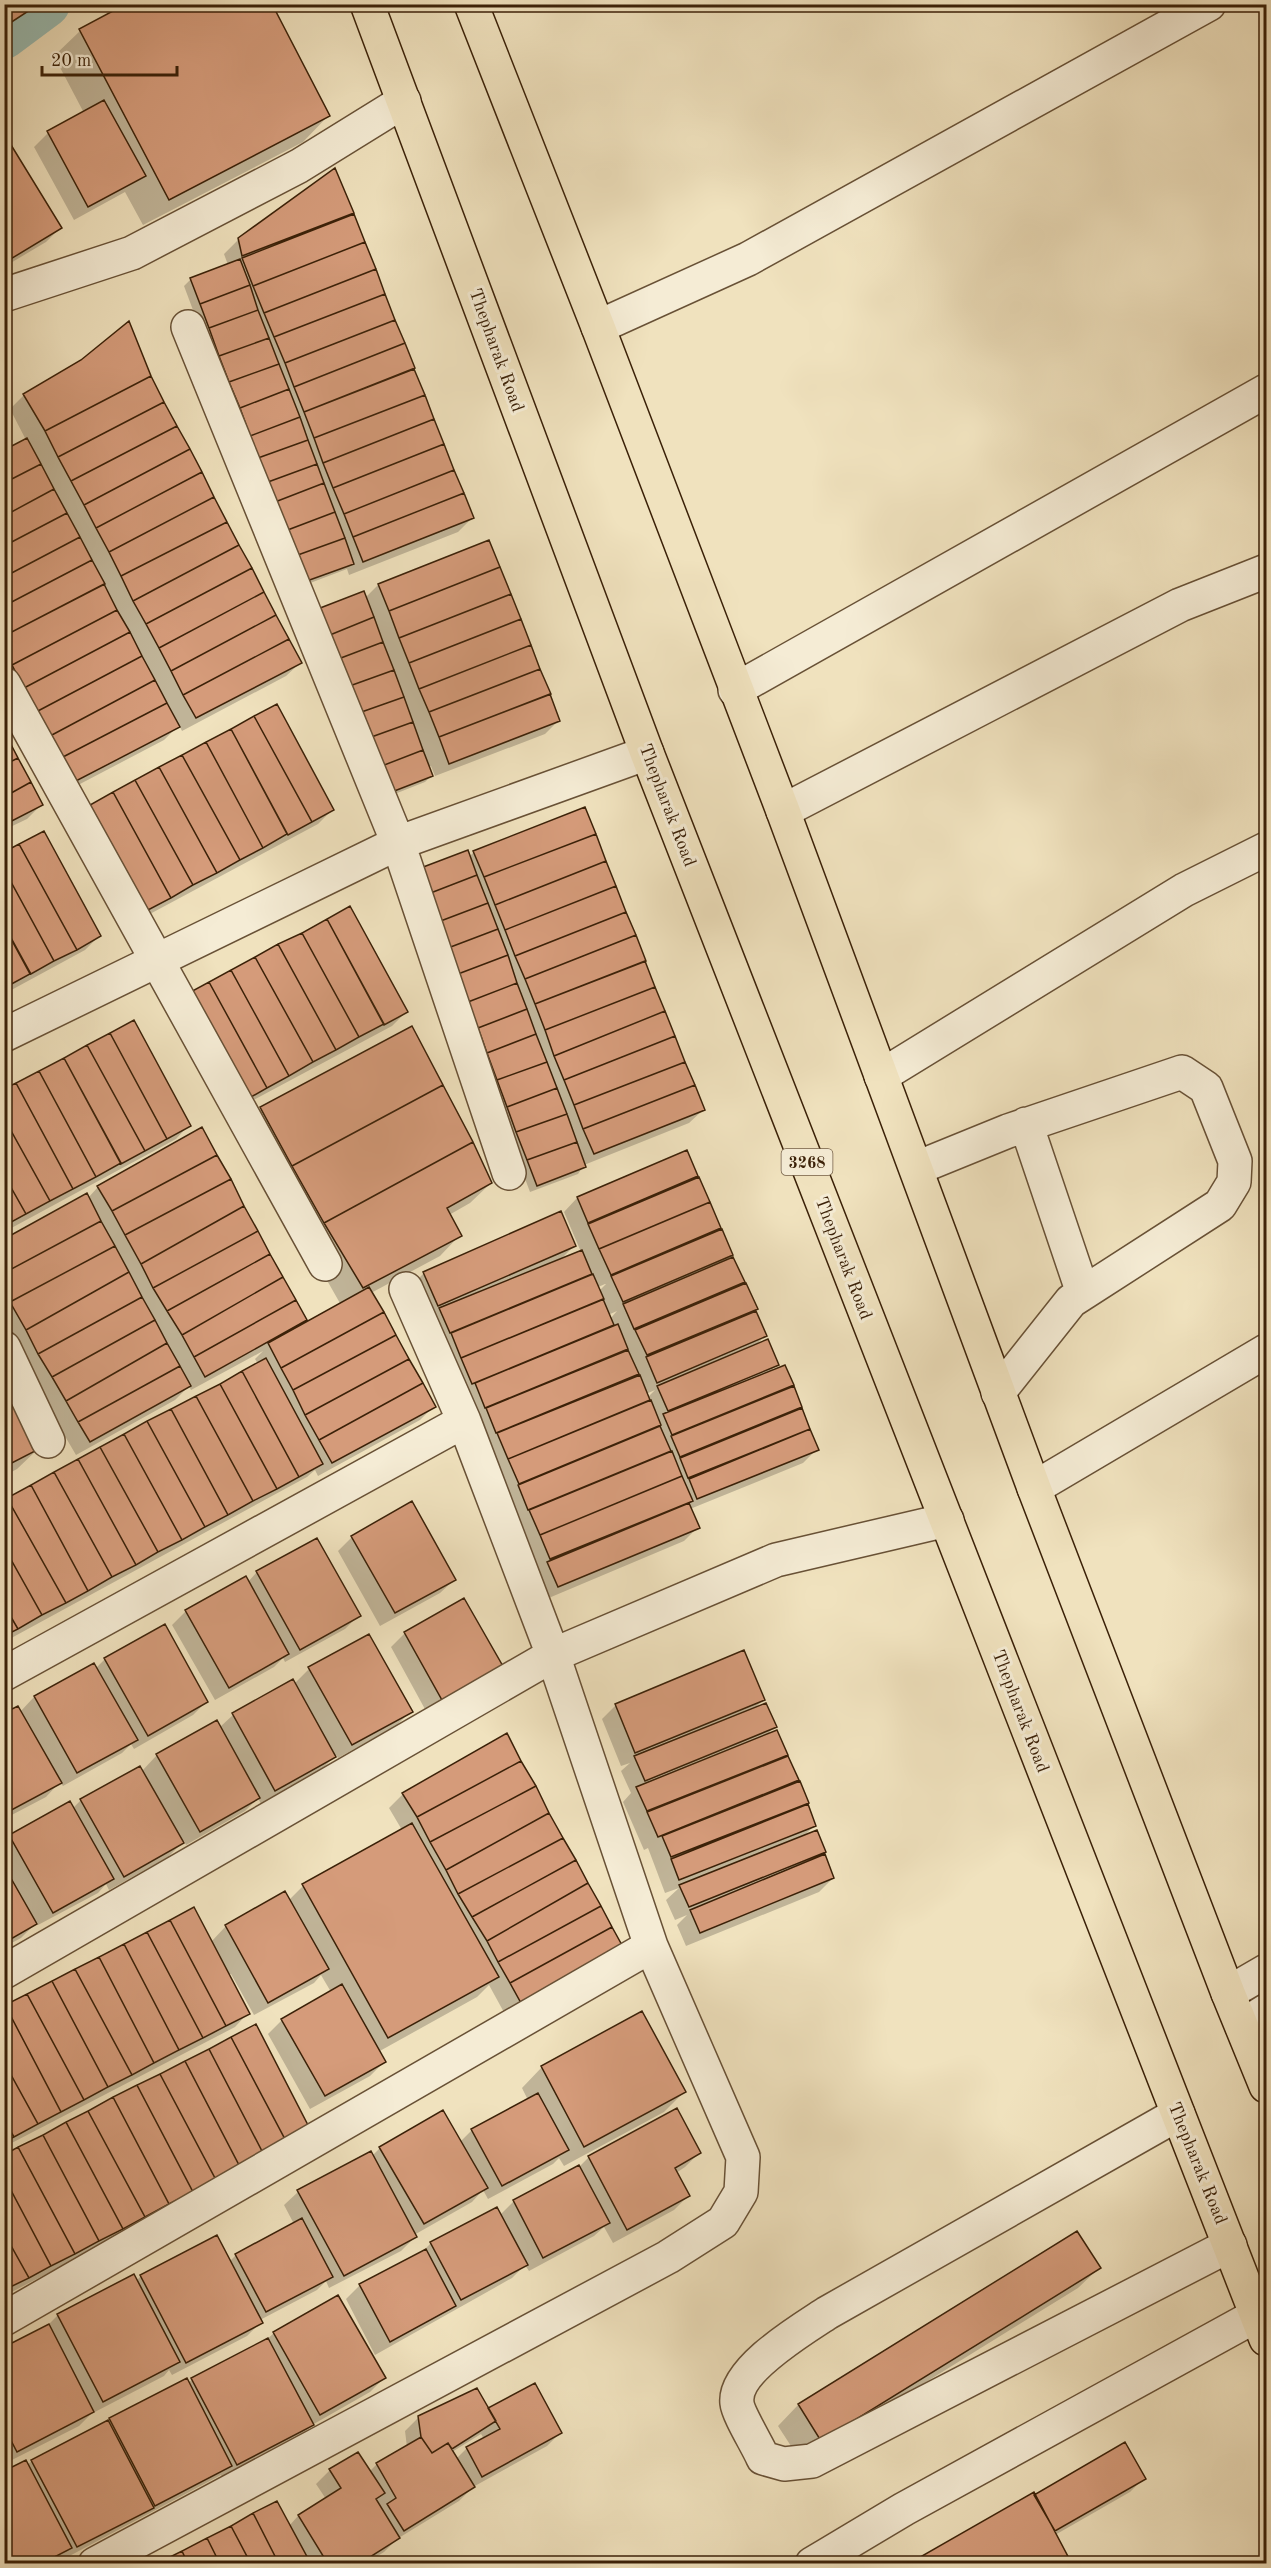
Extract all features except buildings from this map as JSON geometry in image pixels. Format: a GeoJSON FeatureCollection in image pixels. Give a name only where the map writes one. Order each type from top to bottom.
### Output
{"type":"FeatureCollection","features":[{"type":"Feature","properties":{"kind":"main road","name":"Thepharak Road"},"geometry":{"type":"LineString","coordinates":[[367,4],[647,753],[1262,2327]]}},
{"type":"Feature","properties":{"kind":"main road"},"geometry":{"type":"LineString","coordinates":[[471,4],[598,327],[783,811],[917,1168],[998,1393],[1228,1993],[1254,2018],[1266,2086]]}},
{"type":"Feature","properties":{"kind":"street"},"geometry":{"type":"LineString","coordinates":[[598,327],[748,260],[1209,4]]}},
{"type":"Feature","properties":{"kind":"street"},"geometry":{"type":"LineString","coordinates":[[4,295],[132,253],[299,166],[404,101]]}},
{"type":"Feature","properties":{"kind":"street"},"geometry":{"type":"LineString","coordinates":[[188,327],[398,843],[509,1173]]}},
{"type":"Feature","properties":{"kind":"street"},"geometry":{"type":"LineString","coordinates":[[735,690],[1266,391]]}},
{"type":"Feature","properties":{"kind":"street"},"geometry":{"type":"LineString","coordinates":[[783,811],[1180,605],[1266,571]]}},
{"type":"Feature","properties":{"kind":"street"},"geometry":{"type":"LineString","coordinates":[[4,684],[325,1264]]}},
{"type":"Feature","properties":{"kind":"street"},"geometry":{"type":"LineString","coordinates":[[4,1035],[398,843],[647,753]]}},
{"type":"Feature","properties":{"kind":"street"},"geometry":{"type":"LineString","coordinates":[[881,1076],[1184,890],[1266,849]]}},
{"type":"Feature","properties":{"kind":"street"},"geometry":{"type":"LineString","coordinates":[[917,1168],[1026,1124],[1182,1072],[1206,1088],[1235,1161],[1234,1182],[1220,1205],[1071,1301],[998,1393]]}},
{"type":"Feature","properties":{"kind":"street"},"geometry":{"type":"LineString","coordinates":[[1026,1124],[1083,1293]]}},
{"type":"Feature","properties":{"kind":"street"},"geometry":{"type":"LineString","coordinates":[[95,2564],[668,2257],[723,2222],[741,2192],[743,2157],[651,1946],[553,1654],[464,1421],[406,1289]]}},
{"type":"Feature","properties":{"kind":"street"},"geometry":{"type":"LineString","coordinates":[[4,1348],[48,1441]]}},
{"type":"Feature","properties":{"kind":"street"},"geometry":{"type":"LineString","coordinates":[[1034,1488],[1266,1352]]}},
{"type":"Feature","properties":{"kind":"street"},"geometry":{"type":"LineString","coordinates":[[4,1674],[464,1421]]}},
{"type":"Feature","properties":{"kind":"street"},"geometry":{"type":"LineString","coordinates":[[4,1972],[553,1654],[776,1560],[947,1520]]}},
{"type":"Feature","properties":{"kind":"street"},"geometry":{"type":"LineString","coordinates":[[4,2319],[651,1946]]}},
{"type":"Feature","properties":{"kind":"street"},"geometry":{"type":"LineString","coordinates":[[1228,1993],[1266,1971]]}},
{"type":"Feature","properties":{"kind":"street"},"geometry":{"type":"LineString","coordinates":[[1178,2114],[827,2313],[776,2348],[742,2381],[737,2403],[763,2458],[784,2464],[812,2461],[1230,2245]]}},
{"type":"Feature","properties":{"kind":"street"},"geometry":{"type":"LineString","coordinates":[[812,2564],[904,2509],[1262,2327]]}},
{"type":"Feature","properties":{"kind":"waterway"},"geometry":{"type":"LineString","coordinates":[[4,36],[47,4]]}}]}
